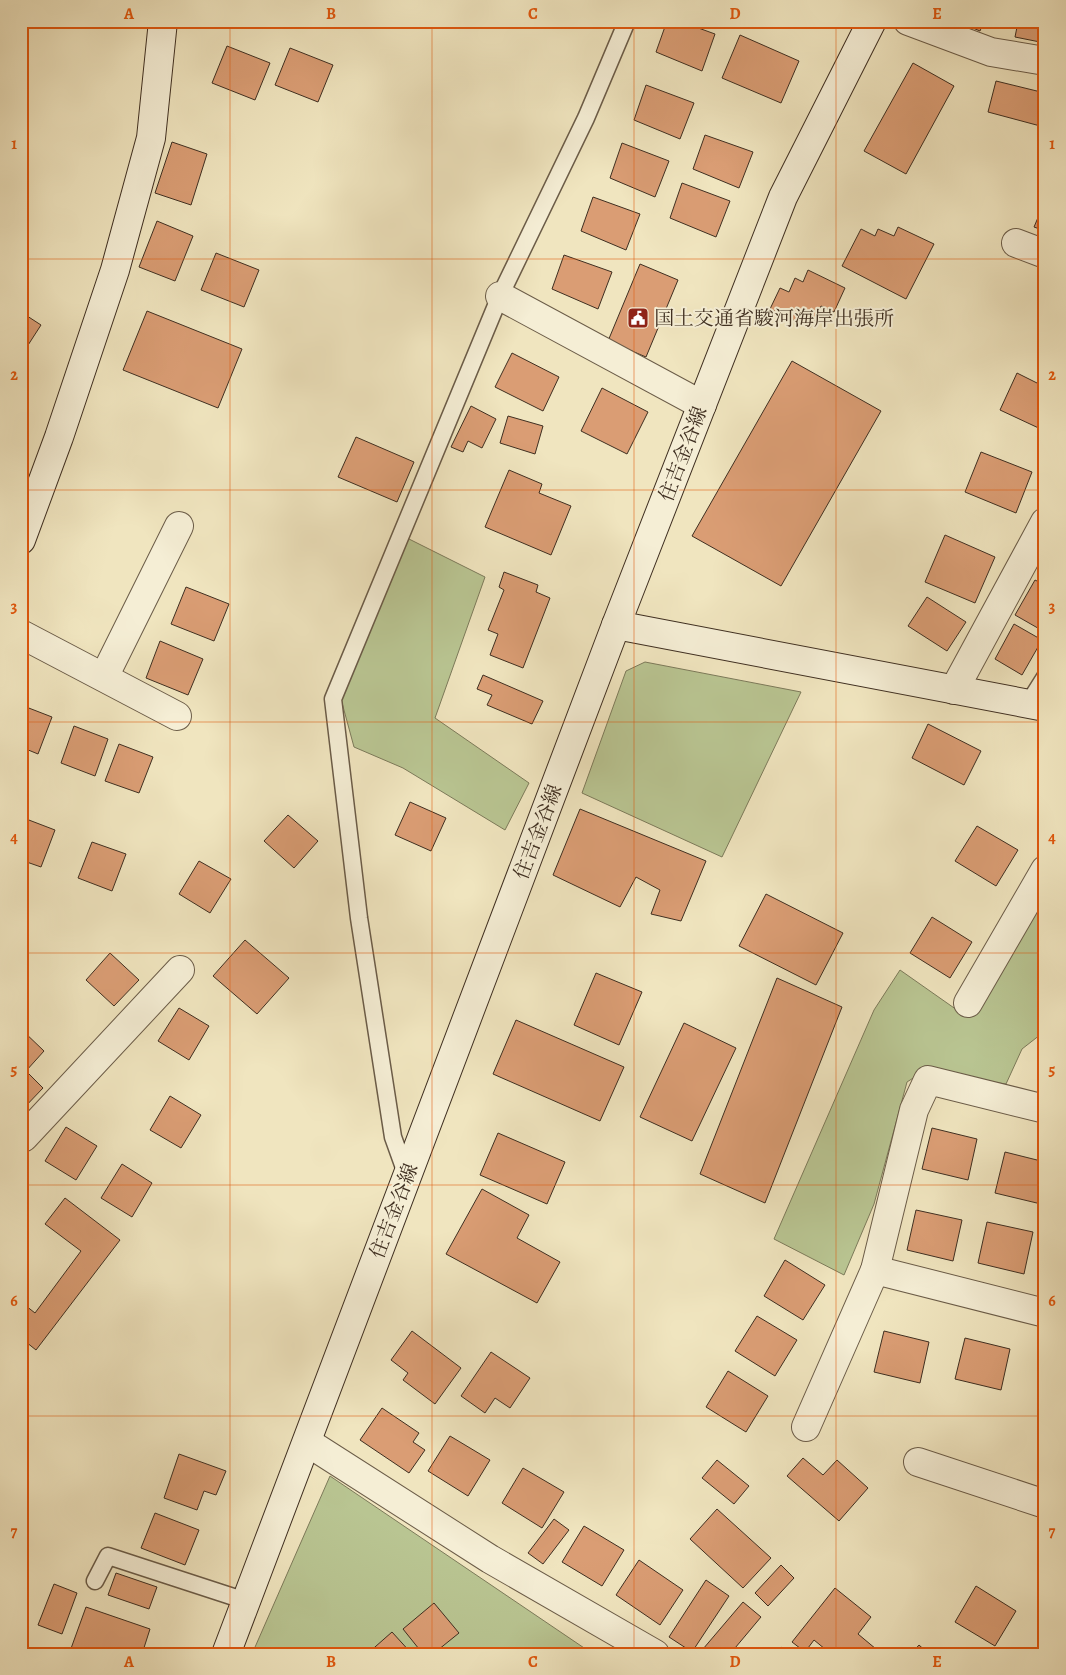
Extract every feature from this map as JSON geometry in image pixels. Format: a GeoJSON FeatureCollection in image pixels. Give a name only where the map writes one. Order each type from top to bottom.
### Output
{"type":"FeatureCollection","features":[{"type":"Feature","properties":{"kind":"street"},"geometry":{"type":"LineString","coordinates":[[21,540],[59,437],[115,270],[151,138],[163,21]]}},
{"type":"Feature","properties":{"kind":"street","name":"住吉金谷線"},"geometry":{"type":"LineString","coordinates":[[226,1654],[616,625],[783,197],[872,21]]}},
{"type":"Feature","properties":{"kind":"street"},"geometry":{"type":"LineString","coordinates":[[908,21],[992,52],[1045,61]]}},
{"type":"Feature","properties":{"kind":"street"},"geometry":{"type":"LineString","coordinates":[[1016,242],[1045,254]]}},
{"type":"Feature","properties":{"kind":"street"},"geometry":{"type":"LineString","coordinates":[[500,296],[702,405]]}},
{"type":"Feature","properties":{"kind":"street"},"geometry":{"type":"LineString","coordinates":[[954,690],[1045,522]]}},
{"type":"Feature","properties":{"kind":"street"},"geometry":{"type":"LineString","coordinates":[[104,677],[179,526]]}},
{"type":"Feature","properties":{"kind":"street"},"geometry":{"type":"LineString","coordinates":[[616,625],[1036,705]]}},
{"type":"Feature","properties":{"kind":"street"},"geometry":{"type":"LineString","coordinates":[[21,634],[177,716]]}},
{"type":"Feature","properties":{"kind":"street"},"geometry":{"type":"LineString","coordinates":[[968,1003],[1045,870]]}},
{"type":"Feature","properties":{"kind":"street"},"geometry":{"type":"LineString","coordinates":[[21,1136],[24,1137],[180,970]]}},
{"type":"Feature","properties":{"kind":"street"},"geometry":{"type":"LineString","coordinates":[[806,1427],[875,1270],[914,1110],[928,1080],[1045,1109]]}},
{"type":"Feature","properties":{"kind":"street"},"geometry":{"type":"LineString","coordinates":[[875,1270],[1045,1313]]}},
{"type":"Feature","properties":{"kind":"street"},"geometry":{"type":"LineString","coordinates":[[307,1442],[490,1559],[649,1652]]}},
{"type":"Feature","properties":{"kind":"street"},"geometry":{"type":"LineString","coordinates":[[918,1462],[1045,1504]]}},
{"type":"Feature","properties":{"kind":"lane"},"geometry":{"type":"LineString","coordinates":[[407,1177],[393,1137],[360,918],[333,699],[500,296],[586,118],[627,21]]}},
{"type":"Feature","properties":{"kind":"lane"},"geometry":{"type":"LineString","coordinates":[[1036,705],[1045,677]]}},
{"type":"Feature","properties":{"kind":"lane"},"geometry":{"type":"LineString","coordinates":[[95,1580],[108,1556],[246,1601]]}},
{"type":"Feature","properties":{"kind":"green space"},"geometry":{"type":"Polygon","coordinates":[[[401,535],[485,577],[435,718],[529,783],[505,830],[403,768],[354,747],[338,688],[401,535]]]}},
{"type":"Feature","properties":{"kind":"green space"},"geometry":{"type":"Polygon","coordinates":[[[645,662],[801,692],[722,857],[582,793],[626,671],[645,662]]]}},
{"type":"Feature","properties":{"kind":"green space"},"geometry":{"type":"Polygon","coordinates":[[[1045,879],[1045,1031],[1022,1049],[1006,1084],[921,1073],[907,1082],[874,1204],[844,1275],[774,1239],[874,1010],[900,970],[957,1010],[1045,879]]]}},
{"type":"Feature","properties":{"kind":"green space"},"geometry":{"type":"Polygon","coordinates":[[[330,1476],[593,1654],[252,1654],[330,1476]]]}},
{"type":"Feature","properties":{"kind":"building"},"geometry":{"type":"Polygon","coordinates":[[[667,21],[679,21],[715,34],[702,71],[656,52],[667,21]]]}},
{"type":"Feature","properties":{"kind":"building"},"geometry":{"type":"Polygon","coordinates":[[[815,21],[826,21],[824,26],[815,21]]]}},
{"type":"Feature","properties":{"kind":"building"},"geometry":{"type":"Polygon","coordinates":[[[956,21],[984,21],[980,31],[956,21]]]}},
{"type":"Feature","properties":{"kind":"building"},"geometry":{"type":"Polygon","coordinates":[[[1013,21],[1045,21],[1045,43],[1015,37],[1018,22],[1013,21]]]}},
{"type":"Feature","properties":{"kind":"building"},"geometry":{"type":"Polygon","coordinates":[[[740,35],[799,61],[781,103],[722,78],[740,35]]]}},
{"type":"Feature","properties":{"kind":"building"},"geometry":{"type":"Polygon","coordinates":[[[227,46],[270,63],[255,100],[212,83],[227,46]]]}},
{"type":"Feature","properties":{"kind":"building"},"geometry":{"type":"Polygon","coordinates":[[[290,48],[333,65],[318,102],[275,85],[290,48]]]}},
{"type":"Feature","properties":{"kind":"building"},"geometry":{"type":"Polygon","coordinates":[[[913,63],[954,86],[906,174],[864,151],[913,63]]]}},
{"type":"Feature","properties":{"kind":"building"},"geometry":{"type":"Polygon","coordinates":[[[996,81],[1045,93],[1044,127],[988,112],[996,81]]]}},
{"type":"Feature","properties":{"kind":"building"},"geometry":{"type":"Polygon","coordinates":[[[646,85],[694,103],[680,139],[634,120],[646,85]]]}},
{"type":"Feature","properties":{"kind":"building"},"geometry":{"type":"Polygon","coordinates":[[[705,135],[753,152],[739,188],[693,169],[705,135]]]}},
{"type":"Feature","properties":{"kind":"building"},"geometry":{"type":"Polygon","coordinates":[[[172,142],[207,154],[191,205],[155,193],[172,142]]]}},
{"type":"Feature","properties":{"kind":"building"},"geometry":{"type":"Polygon","coordinates":[[[622,143],[669,161],[655,197],[610,178],[622,143]]]}},
{"type":"Feature","properties":{"kind":"building"},"geometry":{"type":"Polygon","coordinates":[[[682,183],[730,201],[716,237],[670,218],[682,183]]]}},
{"type":"Feature","properties":{"kind":"building"},"geometry":{"type":"Polygon","coordinates":[[[593,197],[640,214],[626,250],[581,231],[593,197]]]}},
{"type":"Feature","properties":{"kind":"building"},"geometry":{"type":"Polygon","coordinates":[[[1045,201],[1045,231],[1034,227],[1045,201]]]}},
{"type":"Feature","properties":{"kind":"building"},"geometry":{"type":"Polygon","coordinates":[[[157,221],[193,236],[175,281],[139,267],[157,221]]]}},
{"type":"Feature","properties":{"kind":"building"},"geometry":{"type":"Polygon","coordinates":[[[898,227],[934,244],[906,299],[842,266],[861,229],[875,236],[878,229],[894,236],[898,227]]]}},
{"type":"Feature","properties":{"kind":"building"},"geometry":{"type":"Polygon","coordinates":[[[216,253],[259,270],[244,307],[201,290],[216,253]]]}},
{"type":"Feature","properties":{"kind":"building"},"geometry":{"type":"Polygon","coordinates":[[[564,255],[612,272],[598,309],[552,289],[564,255]]]}},
{"type":"Feature","properties":{"kind":"building"},"geometry":{"type":"Polygon","coordinates":[[[640,264],[678,280],[646,357],[608,341],[640,264]]]}},
{"type":"Feature","properties":{"kind":"building"},"geometry":{"type":"Polygon","coordinates":[[[808,270],[845,288],[834,312],[821,306],[810,328],[770,309],[780,288],[789,292],[795,278],[803,282],[808,270]]]}},
{"type":"Feature","properties":{"kind":"building"},"geometry":{"type":"Polygon","coordinates":[[[147,311],[242,349],[218,408],[123,370],[147,311]]]}},
{"type":"Feature","properties":{"kind":"building"},"geometry":{"type":"Polygon","coordinates":[[[21,312],[41,325],[21,356],[21,312]]]}},
{"type":"Feature","properties":{"kind":"building"},"geometry":{"type":"Polygon","coordinates":[[[512,353],[559,377],[543,411],[495,387],[512,353]]]}},
{"type":"Feature","properties":{"kind":"building"},"geometry":{"type":"Polygon","coordinates":[[[792,361],[881,411],[781,586],[692,536],[792,361]]]}},
{"type":"Feature","properties":{"kind":"building"},"geometry":{"type":"Polygon","coordinates":[[[1017,373],[1045,387],[1045,431],[1000,410],[1017,373]]]}},
{"type":"Feature","properties":{"kind":"building"},"geometry":{"type":"Polygon","coordinates":[[[602,388],[648,412],[627,454],[581,431],[602,388]]]}},
{"type":"Feature","properties":{"kind":"building"},"geometry":{"type":"Polygon","coordinates":[[[471,406],[496,419],[482,448],[468,441],[463,452],[451,447],[471,406]]]}},
{"type":"Feature","properties":{"kind":"building"},"geometry":{"type":"Polygon","coordinates":[[[508,416],[543,426],[535,454],[500,443],[508,416]]]}},
{"type":"Feature","properties":{"kind":"building"},"geometry":{"type":"Polygon","coordinates":[[[356,437],[414,462],[397,502],[338,477],[356,437]]]}},
{"type":"Feature","properties":{"kind":"building"},"geometry":{"type":"Polygon","coordinates":[[[981,452],[1032,472],[1016,513],[965,492],[981,452]]]}},
{"type":"Feature","properties":{"kind":"building"},"geometry":{"type":"Polygon","coordinates":[[[509,470],[542,484],[539,493],[571,506],[551,555],[485,527],[509,470]]]}},
{"type":"Feature","properties":{"kind":"building"},"geometry":{"type":"Polygon","coordinates":[[[945,535],[995,557],[975,603],[925,582],[945,535]]]}},
{"type":"Feature","properties":{"kind":"building"},"geometry":{"type":"Polygon","coordinates":[[[504,572],[538,585],[536,592],[550,598],[523,668],[490,655],[498,634],[488,630],[504,590],[499,587],[504,572]]]}},
{"type":"Feature","properties":{"kind":"building"},"geometry":{"type":"Polygon","coordinates":[[[1035,580],[1045,585],[1045,627],[1043,631],[1015,615],[1035,580]]]}},
{"type":"Feature","properties":{"kind":"building"},"geometry":{"type":"Polygon","coordinates":[[[186,587],[229,604],[214,641],[171,624],[186,587]]]}},
{"type":"Feature","properties":{"kind":"building"},"geometry":{"type":"Polygon","coordinates":[[[927,597],[966,622],[947,651],[908,626],[927,597]]]}},
{"type":"Feature","properties":{"kind":"building"},"geometry":{"type":"Polygon","coordinates":[[[1014,624],[1042,640],[1022,675],[995,659],[1014,624]]]}},
{"type":"Feature","properties":{"kind":"building"},"geometry":{"type":"Polygon","coordinates":[[[160,641],[203,659],[188,695],[146,678],[160,641]]]}},
{"type":"Feature","properties":{"kind":"building"},"geometry":{"type":"Polygon","coordinates":[[[483,675],[543,701],[532,724],[487,705],[492,695],[477,689],[483,675]]]}},
{"type":"Feature","properties":{"kind":"building"},"geometry":{"type":"Polygon","coordinates":[[[21,705],[52,717],[38,754],[21,747],[21,705]]]}},
{"type":"Feature","properties":{"kind":"building"},"geometry":{"type":"Polygon","coordinates":[[[928,724],[981,751],[964,785],[912,758],[928,724]]]}},
{"type":"Feature","properties":{"kind":"building"},"geometry":{"type":"Polygon","coordinates":[[[74,726],[108,739],[95,776],[61,763],[74,726]]]}},
{"type":"Feature","properties":{"kind":"building"},"geometry":{"type":"Polygon","coordinates":[[[119,744],[153,757],[139,793],[105,781],[119,744]]]}},
{"type":"Feature","properties":{"kind":"building"},"geometry":{"type":"Polygon","coordinates":[[[410,802],[446,818],[431,851],[395,835],[410,802]]]}},
{"type":"Feature","properties":{"kind":"building"},"geometry":{"type":"Polygon","coordinates":[[[580,809],[706,861],[681,921],[651,914],[660,890],[636,877],[620,907],[553,875],[580,809]]]}},
{"type":"Feature","properties":{"kind":"building"},"geometry":{"type":"Polygon","coordinates":[[[288,815],[318,841],[294,868],[264,841],[288,815]]]}},
{"type":"Feature","properties":{"kind":"building"},"geometry":{"type":"Polygon","coordinates":[[[21,817],[55,830],[41,867],[21,860],[21,817]]]}},
{"type":"Feature","properties":{"kind":"building"},"geometry":{"type":"Polygon","coordinates":[[[977,826],[1018,850],[996,886],[955,861],[977,826]]]}},
{"type":"Feature","properties":{"kind":"building"},"geometry":{"type":"Polygon","coordinates":[[[92,842],[126,854],[112,891],[78,878],[92,842]]]}},
{"type":"Feature","properties":{"kind":"building"},"geometry":{"type":"Polygon","coordinates":[[[199,861],[231,879],[210,913],[179,894],[199,861]]]}},
{"type":"Feature","properties":{"kind":"building"},"geometry":{"type":"Polygon","coordinates":[[[766,894],[843,933],[816,985],[739,946],[766,894]]]}},
{"type":"Feature","properties":{"kind":"building"},"geometry":{"type":"Polygon","coordinates":[[[932,917],[972,942],[950,978],[910,953],[932,917]]]}},
{"type":"Feature","properties":{"kind":"building"},"geometry":{"type":"Polygon","coordinates":[[[245,940],[289,978],[257,1014],[213,976],[245,940]]]}},
{"type":"Feature","properties":{"kind":"building"},"geometry":{"type":"Polygon","coordinates":[[[110,953],[139,980],[114,1006],[86,980],[110,953]]]}},
{"type":"Feature","properties":{"kind":"building"},"geometry":{"type":"Polygon","coordinates":[[[596,973],[642,992],[619,1045],[574,1025],[596,973]]]}},
{"type":"Feature","properties":{"kind":"building"},"geometry":{"type":"Polygon","coordinates":[[[777,978],[842,1007],[765,1203],[700,1174],[777,978]]]}},
{"type":"Feature","properties":{"kind":"building"},"geometry":{"type":"Polygon","coordinates":[[[179,1008],[209,1026],[189,1060],[158,1041],[179,1008]]]}},
{"type":"Feature","properties":{"kind":"building"},"geometry":{"type":"Polygon","coordinates":[[[516,1020],[624,1067],[600,1121],[493,1074],[516,1020]]]}},
{"type":"Feature","properties":{"kind":"building"},"geometry":{"type":"Polygon","coordinates":[[[684,1023],[736,1048],[692,1141],[640,1117],[684,1023]]]}},
{"type":"Feature","properties":{"kind":"building"},"geometry":{"type":"Polygon","coordinates":[[[21,1029],[44,1051],[26,1071],[43,1088],[21,1111],[21,1029]]]}},
{"type":"Feature","properties":{"kind":"building"},"geometry":{"type":"Polygon","coordinates":[[[170,1096],[201,1115],[181,1148],[150,1130],[170,1096]]]}},
{"type":"Feature","properties":{"kind":"building"},"geometry":{"type":"Polygon","coordinates":[[[66,1127],[97,1146],[76,1180],[45,1161],[66,1127]]]}},
{"type":"Feature","properties":{"kind":"building"},"geometry":{"type":"Polygon","coordinates":[[[932,1128],[977,1139],[968,1180],[922,1169],[932,1128]]]}},
{"type":"Feature","properties":{"kind":"building"},"geometry":{"type":"Polygon","coordinates":[[[498,1133],[565,1162],[547,1204],[480,1175],[498,1133]]]}},
{"type":"Feature","properties":{"kind":"building"},"geometry":{"type":"Polygon","coordinates":[[[1005,1152],[1045,1162],[1045,1186],[1041,1204],[995,1193],[1005,1152]]]}},
{"type":"Feature","properties":{"kind":"building"},"geometry":{"type":"Polygon","coordinates":[[[122,1164],[152,1183],[132,1217],[101,1198],[122,1164]]]}},
{"type":"Feature","properties":{"kind":"building"},"geometry":{"type":"Polygon","coordinates":[[[482,1189],[529,1215],[517,1238],[560,1262],[537,1303],[446,1254],[482,1189]]]}},
{"type":"Feature","properties":{"kind":"building"},"geometry":{"type":"Polygon","coordinates":[[[65,1198],[120,1240],[36,1350],[21,1338],[21,1302],[35,1313],[81,1251],[45,1224],[65,1198]]]}},
{"type":"Feature","properties":{"kind":"building"},"geometry":{"type":"Polygon","coordinates":[[[916,1210],[962,1220],[953,1261],[907,1250],[916,1210]]]}},
{"type":"Feature","properties":{"kind":"building"},"geometry":{"type":"Polygon","coordinates":[[[987,1222],[1033,1232],[1024,1274],[978,1263],[987,1222]]]}},
{"type":"Feature","properties":{"kind":"building"},"geometry":{"type":"Polygon","coordinates":[[[785,1260],[825,1285],[803,1320],[764,1296],[785,1260]]]}},
{"type":"Feature","properties":{"kind":"building"},"geometry":{"type":"Polygon","coordinates":[[[757,1316],[797,1340],[775,1376],[735,1351],[757,1316]]]}},
{"type":"Feature","properties":{"kind":"building"},"geometry":{"type":"Polygon","coordinates":[[[412,1331],[461,1368],[435,1404],[403,1380],[408,1373],[391,1360],[412,1331]]]}},
{"type":"Feature","properties":{"kind":"building"},"geometry":{"type":"Polygon","coordinates":[[[884,1331],[929,1342],[920,1383],[874,1372],[884,1331]]]}},
{"type":"Feature","properties":{"kind":"building"},"geometry":{"type":"Polygon","coordinates":[[[965,1338],[1010,1349],[1001,1390],[955,1379],[965,1338]]]}},
{"type":"Feature","properties":{"kind":"building"},"geometry":{"type":"Polygon","coordinates":[[[491,1352],[530,1378],[510,1408],[495,1398],[485,1413],[461,1396],[491,1352]]]}},
{"type":"Feature","properties":{"kind":"building"},"geometry":{"type":"Polygon","coordinates":[[[728,1371],[768,1396],[746,1432],[706,1407],[728,1371]]]}},
{"type":"Feature","properties":{"kind":"building"},"geometry":{"type":"Polygon","coordinates":[[[1045,1384],[1045,1404],[1040,1403],[1045,1384]]]}},
{"type":"Feature","properties":{"kind":"building"},"geometry":{"type":"Polygon","coordinates":[[[382,1408],[419,1433],[413,1442],[425,1450],[409,1473],[360,1440],[382,1408]]]}},
{"type":"Feature","properties":{"kind":"building"},"geometry":{"type":"Polygon","coordinates":[[[450,1436],[490,1460],[468,1496],[428,1471],[450,1436]]]}},
{"type":"Feature","properties":{"kind":"building"},"geometry":{"type":"Polygon","coordinates":[[[179,1454],[226,1471],[216,1495],[204,1491],[197,1510],[164,1498],[179,1454]]]}},
{"type":"Feature","properties":{"kind":"building"},"geometry":{"type":"Polygon","coordinates":[[[803,1458],[823,1475],[837,1460],[868,1488],[839,1521],[787,1476],[803,1458]]]}},
{"type":"Feature","properties":{"kind":"building"},"geometry":{"type":"Polygon","coordinates":[[[717,1460],[749,1486],[734,1504],[702,1478],[717,1460]]]}},
{"type":"Feature","properties":{"kind":"building"},"geometry":{"type":"Polygon","coordinates":[[[523,1468],[564,1492],[542,1528],[502,1503],[523,1468]]]}},
{"type":"Feature","properties":{"kind":"building"},"geometry":{"type":"Polygon","coordinates":[[[717,1509],[771,1558],[743,1588],[690,1539],[717,1509]]]}},
{"type":"Feature","properties":{"kind":"building"},"geometry":{"type":"Polygon","coordinates":[[[155,1513],[199,1530],[185,1565],[141,1548],[155,1513]]]}},
{"type":"Feature","properties":{"kind":"building"},"geometry":{"type":"Polygon","coordinates":[[[554,1519],[569,1530],[543,1564],[528,1553],[554,1519]]]}},
{"type":"Feature","properties":{"kind":"building"},"geometry":{"type":"Polygon","coordinates":[[[584,1526],[624,1550],[602,1586],[562,1562],[584,1526]]]}},
{"type":"Feature","properties":{"kind":"building"},"geometry":{"type":"Polygon","coordinates":[[[639,1560],[683,1590],[660,1625],[616,1595],[639,1560]]]}},
{"type":"Feature","properties":{"kind":"building"},"geometry":{"type":"Polygon","coordinates":[[[781,1565],[794,1578],[768,1606],[755,1593],[781,1565]]]}},
{"type":"Feature","properties":{"kind":"building"},"geometry":{"type":"Polygon","coordinates":[[[116,1573],[157,1587],[149,1609],[108,1595],[116,1573]]]}},
{"type":"Feature","properties":{"kind":"building"},"geometry":{"type":"Polygon","coordinates":[[[706,1580],[729,1596],[692,1652],[669,1637],[706,1580]]]}},
{"type":"Feature","properties":{"kind":"building"},"geometry":{"type":"Polygon","coordinates":[[[54,1584],[77,1593],[62,1634],[38,1625],[54,1584]]]}},
{"type":"Feature","properties":{"kind":"building"},"geometry":{"type":"Polygon","coordinates":[[[976,1586],[1016,1611],[995,1646],[955,1622],[976,1586]]]}},
{"type":"Feature","properties":{"kind":"building"},"geometry":{"type":"Polygon","coordinates":[[[835,1588],[871,1617],[858,1634],[882,1654],[831,1654],[814,1640],[805,1652],[792,1642],[835,1588]]]}},
{"type":"Feature","properties":{"kind":"building"},"geometry":{"type":"Polygon","coordinates":[[[743,1602],[761,1617],[730,1654],[708,1654],[703,1649],[743,1602]]]}},
{"type":"Feature","properties":{"kind":"building"},"geometry":{"type":"Polygon","coordinates":[[[434,1603],[459,1633],[433,1654],[423,1654],[403,1629],[434,1603]]]}},
{"type":"Feature","properties":{"kind":"building"},"geometry":{"type":"Polygon","coordinates":[[[86,1607],[150,1629],[142,1654],[69,1654],[86,1607]]]}},
{"type":"Feature","properties":{"kind":"building"},"geometry":{"type":"Polygon","coordinates":[[[392,1632],[412,1654],[367,1654],[392,1632]]]}},
{"type":"Feature","properties":{"kind":"building"},"geometry":{"type":"Polygon","coordinates":[[[919,1645],[929,1654],[911,1654],[919,1645]]]}},
{"type":"Feature","properties":{"kind":"building"},"geometry":{"type":"Polygon","coordinates":[[[781,1647],[789,1654],[776,1654],[781,1647]]]}},
{"type":"Feature","properties":{"kind":"place","name":"国土交通省駿河海岸出張所"},"geometry":{"type":"Point","coordinates":[638,318]}}]}
